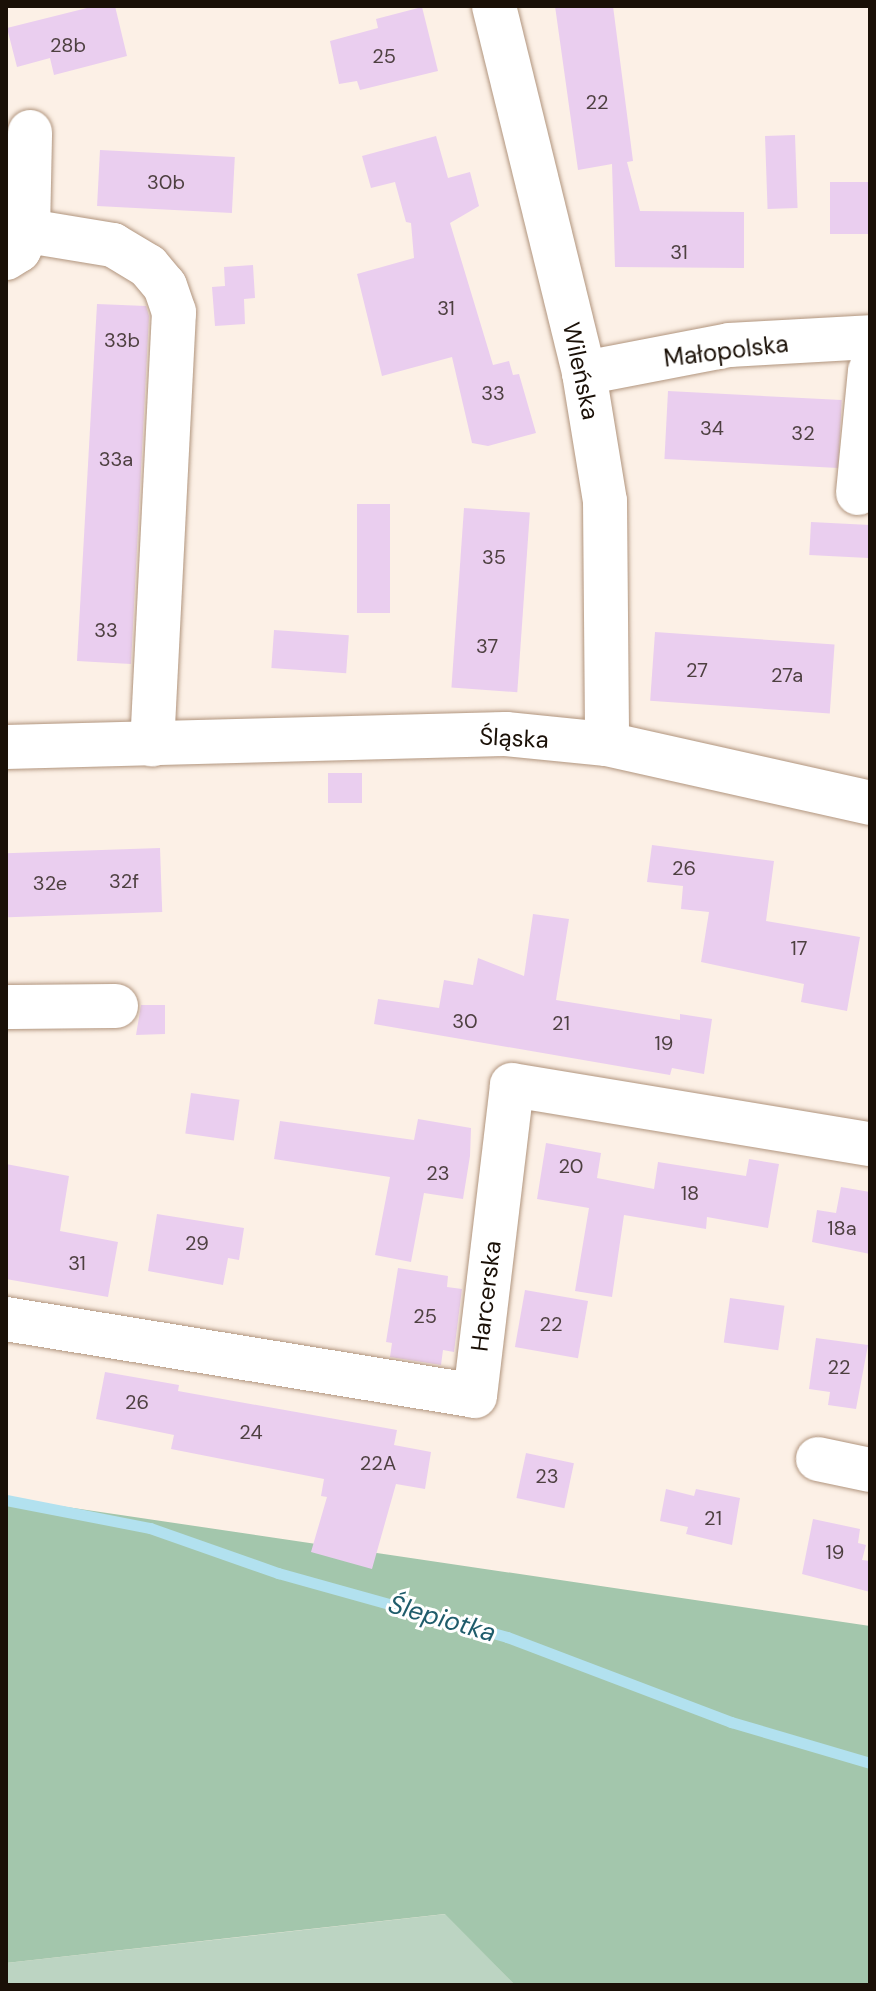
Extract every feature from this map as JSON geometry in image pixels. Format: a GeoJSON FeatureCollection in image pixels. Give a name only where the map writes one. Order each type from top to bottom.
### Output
{"type":"FeatureCollection","features":[{"type":"Feature","properties":{"kind":"street","name":"Wileńska"},"geometry":{"type":"LineString","coordinates":[[494,6],[584,373],[605,501],[607,744]]}},
{"type":"Feature","properties":{"kind":"street"},"geometry":{"type":"LineString","coordinates":[[30,132],[17,244],[113,245],[148,266],[165,286],[174,312],[152,744]]}},
{"type":"Feature","properties":{"kind":"street","name":"Małopolska"},"geometry":{"type":"LineString","coordinates":[[584,373],[729,345],[870,338]]}},
{"type":"Feature","properties":{"kind":"street"},"geometry":{"type":"LineString","coordinates":[[858,493],[870,371]]}},
{"type":"Feature","properties":{"kind":"street","name":"Śląska"},"geometry":{"type":"LineString","coordinates":[[6,747],[506,734],[607,744],[870,803]]}},
{"type":"Feature","properties":{"kind":"street"},"geometry":{"type":"LineString","coordinates":[[6,1007],[116,1006]]}},
{"type":"Feature","properties":{"kind":"street","name":"Harcerska"},"geometry":{"type":"LineString","coordinates":[[6,1319],[475,1396],[512,1085],[870,1144]]}},
{"type":"Feature","properties":{"kind":"street"},"geometry":{"type":"LineString","coordinates":[[818,1459],[870,1470]]}},
{"type":"Feature","properties":{"kind":"green space"},"geometry":{"type":"Polygon","coordinates":[[[6,1498],[870,1626],[870,1985],[515,1985],[445,1914],[6,1963],[6,1498]]]}},
{"type":"Feature","properties":{"kind":"green space"},"geometry":{"type":"Polygon","coordinates":[[[446,1914],[515,1985],[6,1985],[6,1963],[446,1914]]]}},
{"type":"Feature","properties":{"kind":"building"},"geometry":{"type":"Polygon","coordinates":[[[95,6],[115,6],[127,56],[54,75],[50,58],[17,67],[7,28],[95,6]]]}},
{"type":"Feature","properties":{"kind":"building"},"geometry":{"type":"Polygon","coordinates":[[[555,6],[613,6],[633,161],[627,162],[640,211],[744,212],[744,268],[615,267],[612,164],[578,170],[555,6]]]}},
{"type":"Feature","properties":{"kind":"building"},"geometry":{"type":"Polygon","coordinates":[[[422,7],[438,71],[360,90],[357,81],[339,84],[330,41],[378,28],[376,19],[422,7]]]}},
{"type":"Feature","properties":{"kind":"building"},"geometry":{"type":"Polygon","coordinates":[[[795,135],[798,208],[768,209],[765,136],[795,135]]]}},
{"type":"Feature","properties":{"kind":"building"},"geometry":{"type":"Polygon","coordinates":[[[436,136],[448,178],[470,172],[479,206],[450,223],[493,365],[509,361],[513,375],[519,374],[536,433],[488,446],[472,443],[452,357],[382,376],[357,274],[414,258],[411,223],[406,222],[395,182],[371,188],[362,156],[436,136]]]}},
{"type":"Feature","properties":{"kind":"building"},"geometry":{"type":"Polygon","coordinates":[[[100,150],[235,157],[232,213],[97,206],[100,150]]]}},
{"type":"Feature","properties":{"kind":"building"},"geometry":{"type":"Polygon","coordinates":[[[830,182],[870,182],[870,234],[830,234],[830,182]]]}},
{"type":"Feature","properties":{"kind":"building"},"geometry":{"type":"Polygon","coordinates":[[[253,265],[255,298],[244,299],[245,324],[215,326],[212,287],[225,286],[224,267],[253,265]]]}},
{"type":"Feature","properties":{"kind":"building"},"geometry":{"type":"Polygon","coordinates":[[[97,304],[146,306],[149,316],[131,664],[77,661],[97,304]]]}},
{"type":"Feature","properties":{"kind":"building"},"geometry":{"type":"Polygon","coordinates":[[[668,391],[842,400],[838,468],[664,459],[668,391]]]}},
{"type":"Feature","properties":{"kind":"building"},"geometry":{"type":"Polygon","coordinates":[[[357,504],[390,504],[390,613],[357,613],[357,504]]]}},
{"type":"Feature","properties":{"kind":"building"},"geometry":{"type":"Polygon","coordinates":[[[464,508],[530,513],[517,692],[451,688],[464,508]]]}},
{"type":"Feature","properties":{"kind":"building"},"geometry":{"type":"Polygon","coordinates":[[[811,522],[870,525],[868,558],[809,555],[811,522]]]}},
{"type":"Feature","properties":{"kind":"building"},"geometry":{"type":"Polygon","coordinates":[[[274,630],[349,635],[346,673],[271,668],[274,630]]]}},
{"type":"Feature","properties":{"kind":"building"},"geometry":{"type":"Polygon","coordinates":[[[655,632],[835,645],[830,713],[650,701],[655,632]]]}},
{"type":"Feature","properties":{"kind":"building"},"geometry":{"type":"Polygon","coordinates":[[[328,773],[362,773],[362,803],[328,803],[328,773]]]}},
{"type":"Feature","properties":{"kind":"building"},"geometry":{"type":"Polygon","coordinates":[[[652,845],[774,861],[766,921],[860,937],[847,1011],[801,1002],[804,984],[701,962],[709,912],[681,909],[683,886],[647,882],[652,845]]]}},
{"type":"Feature","properties":{"kind":"building"},"geometry":{"type":"Polygon","coordinates":[[[160,848],[162,912],[8,917],[6,853],[160,848]]]}},
{"type":"Feature","properties":{"kind":"building"},"geometry":{"type":"Polygon","coordinates":[[[533,914],[569,919],[556,1000],[680,1020],[680,1014],[712,1019],[704,1074],[672,1068],[670,1075],[374,1024],[378,999],[439,1008],[444,980],[473,985],[478,958],[524,976],[533,914]]]}},
{"type":"Feature","properties":{"kind":"building"},"geometry":{"type":"Polygon","coordinates":[[[141,1005],[165,1005],[165,1034],[136,1035],[141,1005]]]}},
{"type":"Feature","properties":{"kind":"building"},"geometry":{"type":"Polygon","coordinates":[[[191,1093],[240,1100],[234,1140],[185,1134],[191,1093]]]}},
{"type":"Feature","properties":{"kind":"building"},"geometry":{"type":"Polygon","coordinates":[[[418,1119],[471,1128],[470,1156],[463,1199],[424,1193],[411,1262],[375,1255],[390,1177],[274,1159],[280,1121],[414,1140],[418,1119]]]}},
{"type":"Feature","properties":{"kind":"building"},"geometry":{"type":"Polygon","coordinates":[[[546,1143],[601,1153],[597,1178],[654,1189],[658,1162],[746,1176],[749,1159],[779,1164],[768,1228],[707,1217],[706,1229],[624,1215],[612,1297],[575,1291],[589,1208],[537,1199],[546,1143]]]}},
{"type":"Feature","properties":{"kind":"building"},"geometry":{"type":"Polygon","coordinates":[[[6,1164],[69,1176],[60,1231],[118,1242],[108,1297],[6,1279],[6,1164]]]}},
{"type":"Feature","properties":{"kind":"building"},"geometry":{"type":"Polygon","coordinates":[[[841,1187],[870,1192],[870,1254],[812,1242],[817,1210],[836,1213],[841,1187]]]}},
{"type":"Feature","properties":{"kind":"building"},"geometry":{"type":"Polygon","coordinates":[[[157,1214],[244,1228],[239,1260],[228,1258],[223,1285],[148,1271],[157,1214]]]}},
{"type":"Feature","properties":{"kind":"building"},"geometry":{"type":"Polygon","coordinates":[[[398,1268],[448,1276],[447,1287],[462,1289],[454,1352],[443,1350],[441,1365],[390,1357],[392,1343],[386,1342],[398,1268]]]}},
{"type":"Feature","properties":{"kind":"building"},"geometry":{"type":"Polygon","coordinates":[[[525,1290],[588,1301],[578,1358],[515,1347],[525,1290]]]}},
{"type":"Feature","properties":{"kind":"building"},"geometry":{"type":"Polygon","coordinates":[[[730,1298],[784,1306],[778,1350],[724,1343],[730,1298]]]}},
{"type":"Feature","properties":{"kind":"building"},"geometry":{"type":"Polygon","coordinates":[[[816,1338],[868,1345],[856,1409],[828,1405],[830,1392],[809,1389],[816,1338]]]}},
{"type":"Feature","properties":{"kind":"building"},"geometry":{"type":"Polygon","coordinates":[[[105,1372],[179,1385],[178,1391],[397,1430],[394,1445],[431,1452],[425,1489],[396,1484],[372,1569],[311,1552],[327,1497],[321,1496],[324,1479],[171,1449],[174,1435],[96,1419],[105,1372]]]}},
{"type":"Feature","properties":{"kind":"building"},"geometry":{"type":"Polygon","coordinates":[[[526,1453],[574,1463],[564,1508],[516,1498],[526,1453]]]}},
{"type":"Feature","properties":{"kind":"building"},"geometry":{"type":"Polygon","coordinates":[[[666,1489],[694,1496],[696,1489],[740,1498],[732,1545],[686,1534],[688,1527],[660,1521],[666,1489]]]}},
{"type":"Feature","properties":{"kind":"building"},"geometry":{"type":"Polygon","coordinates":[[[813,1519],[860,1529],[858,1543],[866,1545],[862,1560],[870,1561],[870,1592],[802,1574],[813,1519]]]}},
{"type":"Feature","properties":{"kind":"waterway","name":"Ślepiotka"},"geometry":{"type":"LineString","coordinates":[[6,1500],[150,1528],[278,1573],[507,1637],[731,1722],[870,1763]]}}]}
